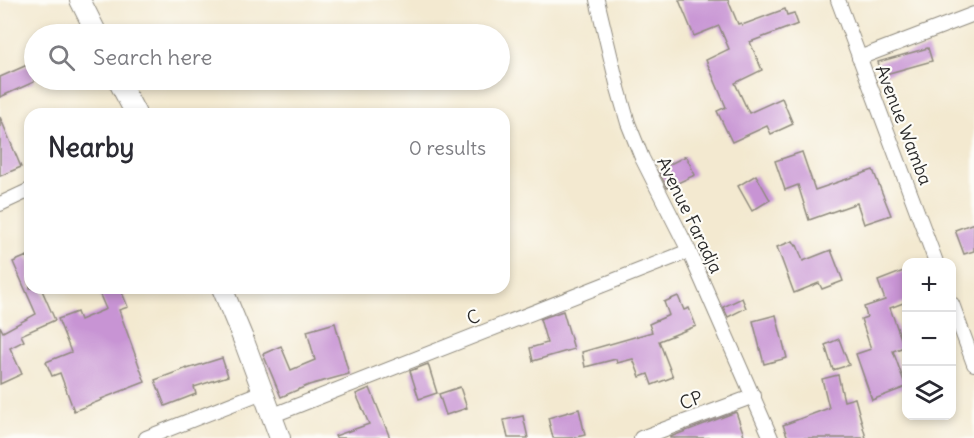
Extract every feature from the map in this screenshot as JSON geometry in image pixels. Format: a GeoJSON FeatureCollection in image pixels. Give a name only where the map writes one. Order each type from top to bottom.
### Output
{"type":"FeatureCollection","features":[{"type":"Feature","properties":{"kind":"main road"},"geometry":{"type":"LineString","coordinates":[[80,0],[92,24]]}},
{"type":"Feature","properties":{"kind":"main road"},"geometry":{"type":"LineString","coordinates":[[123,90],[133,108]]}},
{"type":"Feature","properties":{"kind":"main road"},"geometry":{"type":"LineString","coordinates":[[224,294],[280,438]]}},
{"type":"Feature","properties":{"kind":"street","name":"Avenue Faradja"},"geometry":{"type":"LineString","coordinates":[[597,0],[628,123],[642,158],[689,251],[771,438]]}},
{"type":"Feature","properties":{"kind":"street","name":"Avenue Wamba"},"geometry":{"type":"LineString","coordinates":[[838,0],[934,258]]}},
{"type":"Feature","properties":{"kind":"street"},"geometry":{"type":"LineString","coordinates":[[859,58],[974,15]]}},
{"type":"Feature","properties":{"kind":"street"},"geometry":{"type":"LineString","coordinates":[[0,204],[24,193]]}},
{"type":"Feature","properties":{"kind":"street","name":"C"},"geometry":{"type":"LineString","coordinates":[[272,416],[689,251]]}},
{"type":"Feature","properties":{"kind":"street"},"geometry":{"type":"LineString","coordinates":[[954,312],[974,364]]}},
{"type":"Feature","properties":{"kind":"street"},"geometry":{"type":"LineString","coordinates":[[146,438],[262,392]]}},
{"type":"Feature","properties":{"kind":"street","name":"CP"},"geometry":{"type":"LineString","coordinates":[[641,438],[754,396]]}},
{"type":"Feature","properties":{"kind":"building"},"geometry":{"type":"Polygon","coordinates":[[[679,0],[728,0],[738,24],[742,25],[785,9],[787,15],[794,13],[798,24],[750,42],[762,70],[735,83],[749,113],[782,98],[793,124],[771,134],[767,126],[732,142],[717,111],[726,107],[706,60],[729,49],[719,26],[694,36],[679,0]]]}},
{"type":"Feature","properties":{"kind":"building"},"geometry":{"type":"Polygon","coordinates":[[[928,48],[932,61],[882,75],[878,62],[928,48]]]}},
{"type":"Feature","properties":{"kind":"building"},"geometry":{"type":"Polygon","coordinates":[[[24,66],[24,86],[0,97],[0,77],[24,66]]]}},
{"type":"Feature","properties":{"kind":"building"},"geometry":{"type":"Polygon","coordinates":[[[0,117],[21,167],[0,176],[0,117]]]}},
{"type":"Feature","properties":{"kind":"building"},"geometry":{"type":"Polygon","coordinates":[[[802,152],[815,190],[873,170],[891,215],[864,224],[857,203],[809,220],[798,185],[785,190],[775,161],[802,152]]]}},
{"type":"Feature","properties":{"kind":"building"},"geometry":{"type":"Polygon","coordinates":[[[686,156],[695,175],[667,188],[658,170],[686,156]]]}},
{"type":"Feature","properties":{"kind":"building"},"geometry":{"type":"Polygon","coordinates":[[[756,175],[770,200],[752,211],[738,186],[756,175]]]}},
{"type":"Feature","properties":{"kind":"building"},"geometry":{"type":"Polygon","coordinates":[[[974,223],[974,251],[964,254],[955,230],[974,223]]]}},
{"type":"Feature","properties":{"kind":"building"},"geometry":{"type":"Polygon","coordinates":[[[793,241],[803,261],[831,250],[843,281],[822,289],[819,283],[794,293],[777,247],[793,241]]]}},
{"type":"Feature","properties":{"kind":"building"},"geometry":{"type":"Polygon","coordinates":[[[24,257],[24,287],[13,262],[24,257]]]}},
{"type":"Feature","properties":{"kind":"building"},"geometry":{"type":"Polygon","coordinates":[[[902,272],[902,304],[890,308],[902,341],[902,348],[893,351],[902,376],[902,389],[872,400],[856,354],[871,349],[861,319],[867,317],[864,307],[885,300],[878,281],[902,272]]]}},
{"type":"Feature","properties":{"kind":"building"},"geometry":{"type":"Polygon","coordinates":[[[27,294],[44,294],[55,320],[21,335],[24,341],[10,348],[22,374],[0,384],[0,326],[3,332],[36,314],[27,294]]]}},
{"type":"Feature","properties":{"kind":"building"},"geometry":{"type":"Polygon","coordinates":[[[100,294],[123,294],[128,307],[119,310],[145,382],[74,411],[60,373],[52,376],[46,362],[71,352],[58,319],[77,312],[80,320],[106,309],[100,294]]]}},
{"type":"Feature","properties":{"kind":"building"},"geometry":{"type":"Polygon","coordinates":[[[678,296],[684,310],[689,308],[696,326],[659,341],[673,377],[652,385],[648,374],[640,377],[633,359],[617,363],[616,359],[585,367],[582,352],[652,332],[649,324],[669,315],[664,302],[678,296]]]}},
{"type":"Feature","properties":{"kind":"building"},"geometry":{"type":"Polygon","coordinates":[[[742,298],[746,308],[728,317],[723,307],[742,298]]]}},
{"type":"Feature","properties":{"kind":"building"},"geometry":{"type":"Polygon","coordinates":[[[563,311],[574,349],[533,361],[530,348],[547,343],[540,319],[563,311]]]}},
{"type":"Feature","properties":{"kind":"building"},"geometry":{"type":"Polygon","coordinates":[[[776,315],[787,358],[764,364],[753,321],[776,315]]]}},
{"type":"Feature","properties":{"kind":"building"},"geometry":{"type":"Polygon","coordinates":[[[335,323],[349,374],[309,385],[281,397],[263,354],[281,346],[291,370],[315,360],[307,331],[335,323]]]}},
{"type":"Feature","properties":{"kind":"building"},"geometry":{"type":"Polygon","coordinates":[[[839,339],[849,365],[833,370],[825,345],[839,339]]]}},
{"type":"Feature","properties":{"kind":"building"},"geometry":{"type":"Polygon","coordinates":[[[222,358],[228,376],[194,387],[196,394],[165,406],[155,380],[222,358]]]}},
{"type":"Feature","properties":{"kind":"building"},"geometry":{"type":"Polygon","coordinates":[[[428,364],[437,393],[419,399],[410,371],[428,364]]]}},
{"type":"Feature","properties":{"kind":"building"},"geometry":{"type":"Polygon","coordinates":[[[838,375],[844,401],[855,398],[866,438],[788,438],[783,425],[829,408],[822,379],[838,375]]]}},
{"type":"Feature","properties":{"kind":"building"},"geometry":{"type":"Polygon","coordinates":[[[460,387],[467,408],[446,415],[439,394],[460,387]]]}},
{"type":"Feature","properties":{"kind":"building"},"geometry":{"type":"Polygon","coordinates":[[[370,388],[390,438],[336,438],[335,436],[369,424],[356,394],[370,388]]]}},
{"type":"Feature","properties":{"kind":"building"},"geometry":{"type":"Polygon","coordinates":[[[579,409],[585,435],[573,438],[553,438],[548,418],[579,409]]]}},
{"type":"Feature","properties":{"kind":"building"},"geometry":{"type":"Polygon","coordinates":[[[736,412],[745,438],[670,438],[670,437],[736,412]]]}},
{"type":"Feature","properties":{"kind":"building"},"geometry":{"type":"Polygon","coordinates":[[[523,416],[528,438],[508,438],[504,420],[523,416]]]}}]}
